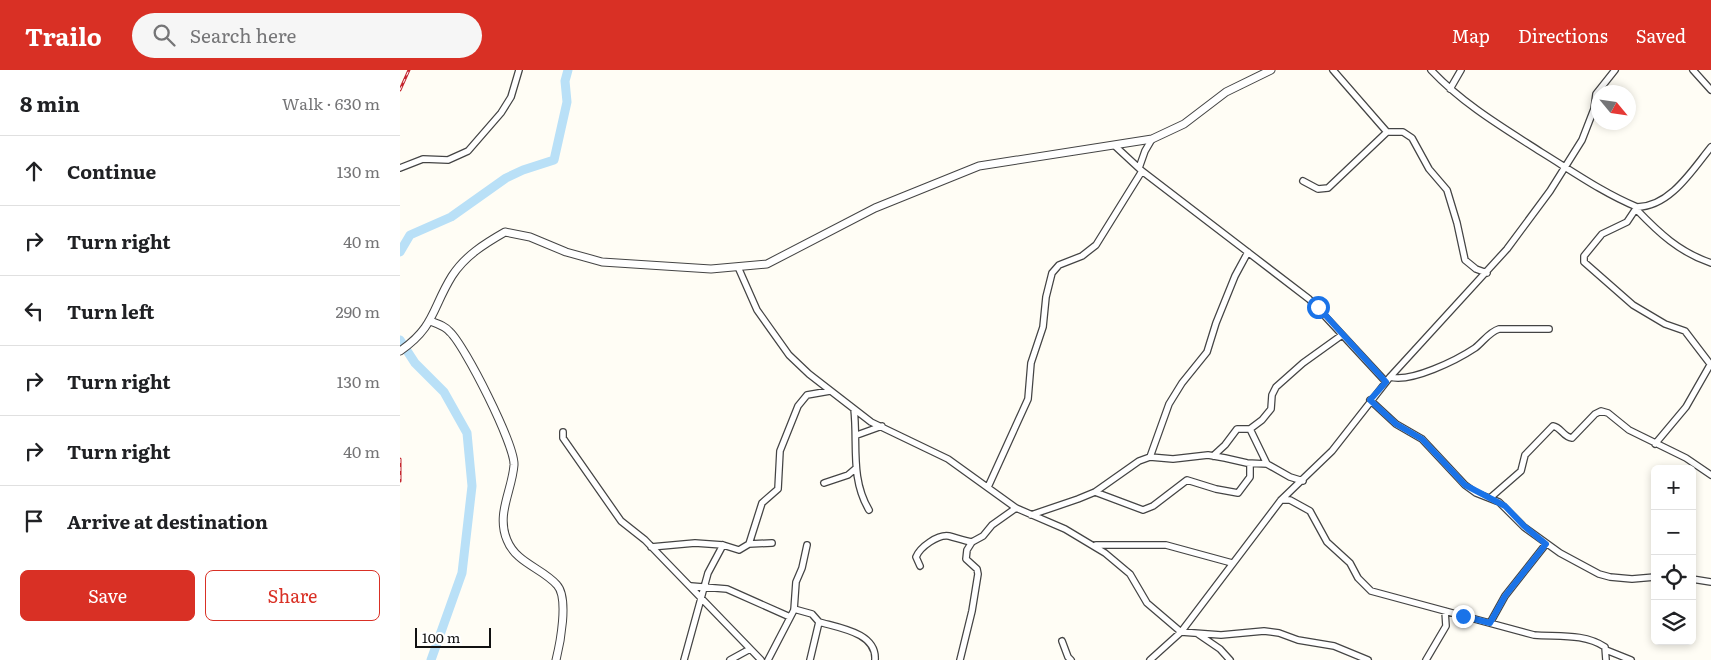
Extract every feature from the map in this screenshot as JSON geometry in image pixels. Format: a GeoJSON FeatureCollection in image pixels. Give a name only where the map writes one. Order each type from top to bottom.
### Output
{"type":"FeatureCollection","features":[{"type":"Feature","properties":{"kind":"street"},"geometry":{"type":"LineString","coordinates":[[400,168],[424,159],[448,160],[468,151],[501,113],[512,97],[519,70]]}},
{"type":"Feature","properties":{"kind":"street"},"geometry":{"type":"LineString","coordinates":[[400,351],[416,340],[430,321],[452,276],[476,248],[505,232],[530,237],[566,252],[602,262],[711,269],[767,264],[875,208],[979,166],[1152,140],[1184,124],[1226,92],[1271,70]]}},
{"type":"Feature","properties":{"kind":"street"},"geometry":{"type":"LineString","coordinates":[[1333,70],[1387,132]]}},
{"type":"Feature","properties":{"kind":"street"},"geometry":{"type":"LineString","coordinates":[[1431,70],[1450,89],[1496,123],[1565,167],[1637,208],[1654,229],[1671,243],[1685,252],[1711,263]]}},
{"type":"Feature","properties":{"kind":"street"},"geometry":{"type":"LineString","coordinates":[[1450,89],[1461,70]]}},
{"type":"Feature","properties":{"kind":"street"},"geometry":{"type":"LineString","coordinates":[[1150,660],[1181,632],[1281,500],[1303,481],[1332,451],[1370,400],[1487,273],[1550,191],[1582,140],[1594,109],[1596,94],[1615,70]]}},
{"type":"Feature","properties":{"kind":"street"},"geometry":{"type":"LineString","coordinates":[[1693,70],[1711,90]]}},
{"type":"Feature","properties":{"kind":"street"},"geometry":{"type":"LineString","coordinates":[[1302,181],[1318,189],[1328,188],[1387,132],[1403,132],[1412,138],[1430,169],[1447,190],[1465,260],[1476,269],[1487,273]]}},
{"type":"Feature","properties":{"kind":"street"},"geometry":{"type":"LineString","coordinates":[[988,487],[1028,398],[1032,363],[1043,327],[1046,297],[1052,273],[1058,265],[1082,256],[1096,245],[1140,169],[1145,150],[1152,140]]}},
{"type":"Feature","properties":{"kind":"street"},"geometry":{"type":"LineString","coordinates":[[1115,146],[1140,169],[1309,299],[1342,335],[1388,380],[1406,379],[1442,364],[1474,348],[1493,331],[1500,329],[1549,329]]}},
{"type":"Feature","properties":{"kind":"street"},"geometry":{"type":"LineString","coordinates":[[1655,444],[1686,408],[1711,365],[1685,331],[1665,324],[1633,305],[1584,262],[1584,256],[1602,234],[1627,222],[1637,208],[1653,203],[1668,195],[1711,147]]}},
{"type":"Feature","properties":{"kind":"street"},"geometry":{"type":"LineString","coordinates":[[1150,457],[1176,390],[1207,352],[1216,323],[1235,276],[1248,252]]}},
{"type":"Feature","properties":{"kind":"street"},"geometry":{"type":"LineString","coordinates":[[738,267],[757,310],[789,355],[830,391],[871,422],[948,459],[1016,508],[1094,545],[1130,574],[1147,603],[1181,632],[1221,635],[1264,631],[1279,633],[1298,640],[1334,646],[1368,660]]}},
{"type":"Feature","properties":{"kind":"street"},"geometry":{"type":"LineString","coordinates":[[430,321],[446,327],[458,341],[507,434],[514,464],[502,517],[507,540],[523,561],[553,581],[561,591],[563,615],[556,660]]}},
{"type":"Feature","properties":{"kind":"street"},"geometry":{"type":"LineString","coordinates":[[1213,456],[1225,445],[1237,429],[1250,429],[1267,416],[1271,409],[1272,394],[1276,387],[1303,363],[1342,335]]}},
{"type":"Feature","properties":{"kind":"street"},"geometry":{"type":"LineString","coordinates":[[749,544],[762,503],[778,489],[780,451],[798,406],[807,395],[830,391]]}},
{"type":"Feature","properties":{"kind":"street"},"geometry":{"type":"LineString","coordinates":[[1370,400],[1396,424],[1426,442],[1465,485],[1476,493],[1505,506],[1524,526],[1546,544],[1599,574],[1623,579],[1651,577]]}},
{"type":"Feature","properties":{"kind":"street"},"geometry":{"type":"LineString","coordinates":[[854,409],[857,435],[855,470],[862,498],[869,510]]}},
{"type":"Feature","properties":{"kind":"street"},"geometry":{"type":"LineString","coordinates":[[1490,498],[1521,471],[1525,455],[1554,426],[1566,437],[1572,438],[1600,411],[1608,414],[1629,430],[1686,458],[1711,475]]}},
{"type":"Feature","properties":{"kind":"street"},"geometry":{"type":"LineString","coordinates":[[857,435],[882,426]]}},
{"type":"Feature","properties":{"kind":"street"},"geometry":{"type":"LineString","coordinates":[[1250,429],[1267,464]]}},
{"type":"Feature","properties":{"kind":"street"},"geometry":{"type":"LineString","coordinates":[[563,432],[563,438],[621,521],[652,547],[761,660]]}},
{"type":"Feature","properties":{"kind":"street"},"geometry":{"type":"LineString","coordinates":[[1031,515],[1078,500],[1095,492],[1139,461],[1150,457],[1173,459],[1213,456],[1250,464],[1267,464],[1290,477],[1303,481]]}},
{"type":"Feature","properties":{"kind":"street"},"geometry":{"type":"LineString","coordinates":[[1095,492],[1143,510],[1153,506],[1187,480],[1216,490],[1238,493],[1250,477],[1250,464]]}},
{"type":"Feature","properties":{"kind":"street"},"geometry":{"type":"LineString","coordinates":[[824,483],[848,475],[855,470]]}},
{"type":"Feature","properties":{"kind":"street"},"geometry":{"type":"LineString","coordinates":[[1290,477],[1294,489]]}},
{"type":"Feature","properties":{"kind":"street"},"geometry":{"type":"LineString","coordinates":[[1281,500],[1290,500],[1310,511],[1327,542],[1350,563],[1358,578],[1371,591],[1534,635],[1560,635],[1583,639],[1601,645],[1606,650],[1631,660]]}},
{"type":"Feature","properties":{"kind":"street"},"geometry":{"type":"LineString","coordinates":[[960,660],[972,612],[978,574],[976,569],[966,559],[967,550],[972,542],[983,536],[992,525],[1016,508]]}},
{"type":"Feature","properties":{"kind":"street"},"geometry":{"type":"LineString","coordinates":[[920,566],[916,556],[918,552],[938,537],[947,535],[972,542]]}},
{"type":"Feature","properties":{"kind":"street"},"geometry":{"type":"LineString","coordinates":[[652,547],[695,543],[723,545],[739,550],[749,544],[772,543]]}},
{"type":"Feature","properties":{"kind":"street"},"geometry":{"type":"LineString","coordinates":[[1490,623],[1505,596],[1546,544]]}},
{"type":"Feature","properties":{"kind":"street"},"geometry":{"type":"LineString","coordinates":[[684,660],[696,614],[706,589],[708,573],[723,545]]}},
{"type":"Feature","properties":{"kind":"street"},"geometry":{"type":"LineString","coordinates":[[768,660],[794,609],[796,582],[802,568],[807,545]]}},
{"type":"Feature","properties":{"kind":"street"},"geometry":{"type":"LineString","coordinates":[[1094,545],[1166,545],[1232,563]]}},
{"type":"Feature","properties":{"kind":"street"},"geometry":{"type":"LineString","coordinates":[[1696,580],[1711,582]]}},
{"type":"Feature","properties":{"kind":"street"},"geometry":{"type":"LineString","coordinates":[[690,586],[706,589],[727,589],[790,617]]}},
{"type":"Feature","properties":{"kind":"street"},"geometry":{"type":"LineString","coordinates":[[794,609],[812,614],[819,622],[855,633],[870,642],[874,648],[875,660]]}},
{"type":"Feature","properties":{"kind":"street"},"geometry":{"type":"LineString","coordinates":[[1445,611],[1446,626]]}},
{"type":"Feature","properties":{"kind":"street"},"geometry":{"type":"LineString","coordinates":[[1426,660],[1446,626],[1459,615]]}},
{"type":"Feature","properties":{"kind":"street"},"geometry":{"type":"LineString","coordinates":[[810,660],[819,622]]}},
{"type":"Feature","properties":{"kind":"street"},"geometry":{"type":"LineString","coordinates":[[1196,633],[1220,649],[1230,660]]}},
{"type":"Feature","properties":{"kind":"street"},"geometry":{"type":"LineString","coordinates":[[1062,641],[1071,660]]}},
{"type":"Feature","properties":{"kind":"street"},"geometry":{"type":"LineString","coordinates":[[730,660],[750,649]]}},
{"type":"Feature","properties":{"kind":"street"},"geometry":{"type":"LineString","coordinates":[[1606,650],[1606,660]]}},
{"type":"Feature","properties":{"kind":"waterway"},"geometry":{"type":"LineString","coordinates":[[400,252],[410,235],[451,217],[506,178],[523,170],[554,160],[567,102],[565,81],[568,70]]}},
{"type":"Feature","properties":{"kind":"waterway"},"geometry":{"type":"LineString","coordinates":[[400,340],[415,363],[444,392],[467,433],[472,486],[462,573],[431,660]]}},
{"type":"Feature","properties":{"kind":"railway"},"geometry":{"type":"LineString","coordinates":[[400,90],[409,70]]}},
{"type":"Feature","properties":{"kind":"railway"},"geometry":{"type":"LineString","coordinates":[[400,459],[400,481]]}},
{"type":"Feature","properties":{"kind":"route"},"geometry":{"type":"LineString","coordinates":[[1318,307],[1386,382],[1370,400],[1396,424],[1410,431],[1430,446],[1465,485],[1476,493],[1505,506],[1524,526],[1546,544],[1505,596],[1490,623],[1463,616]]}}]}
